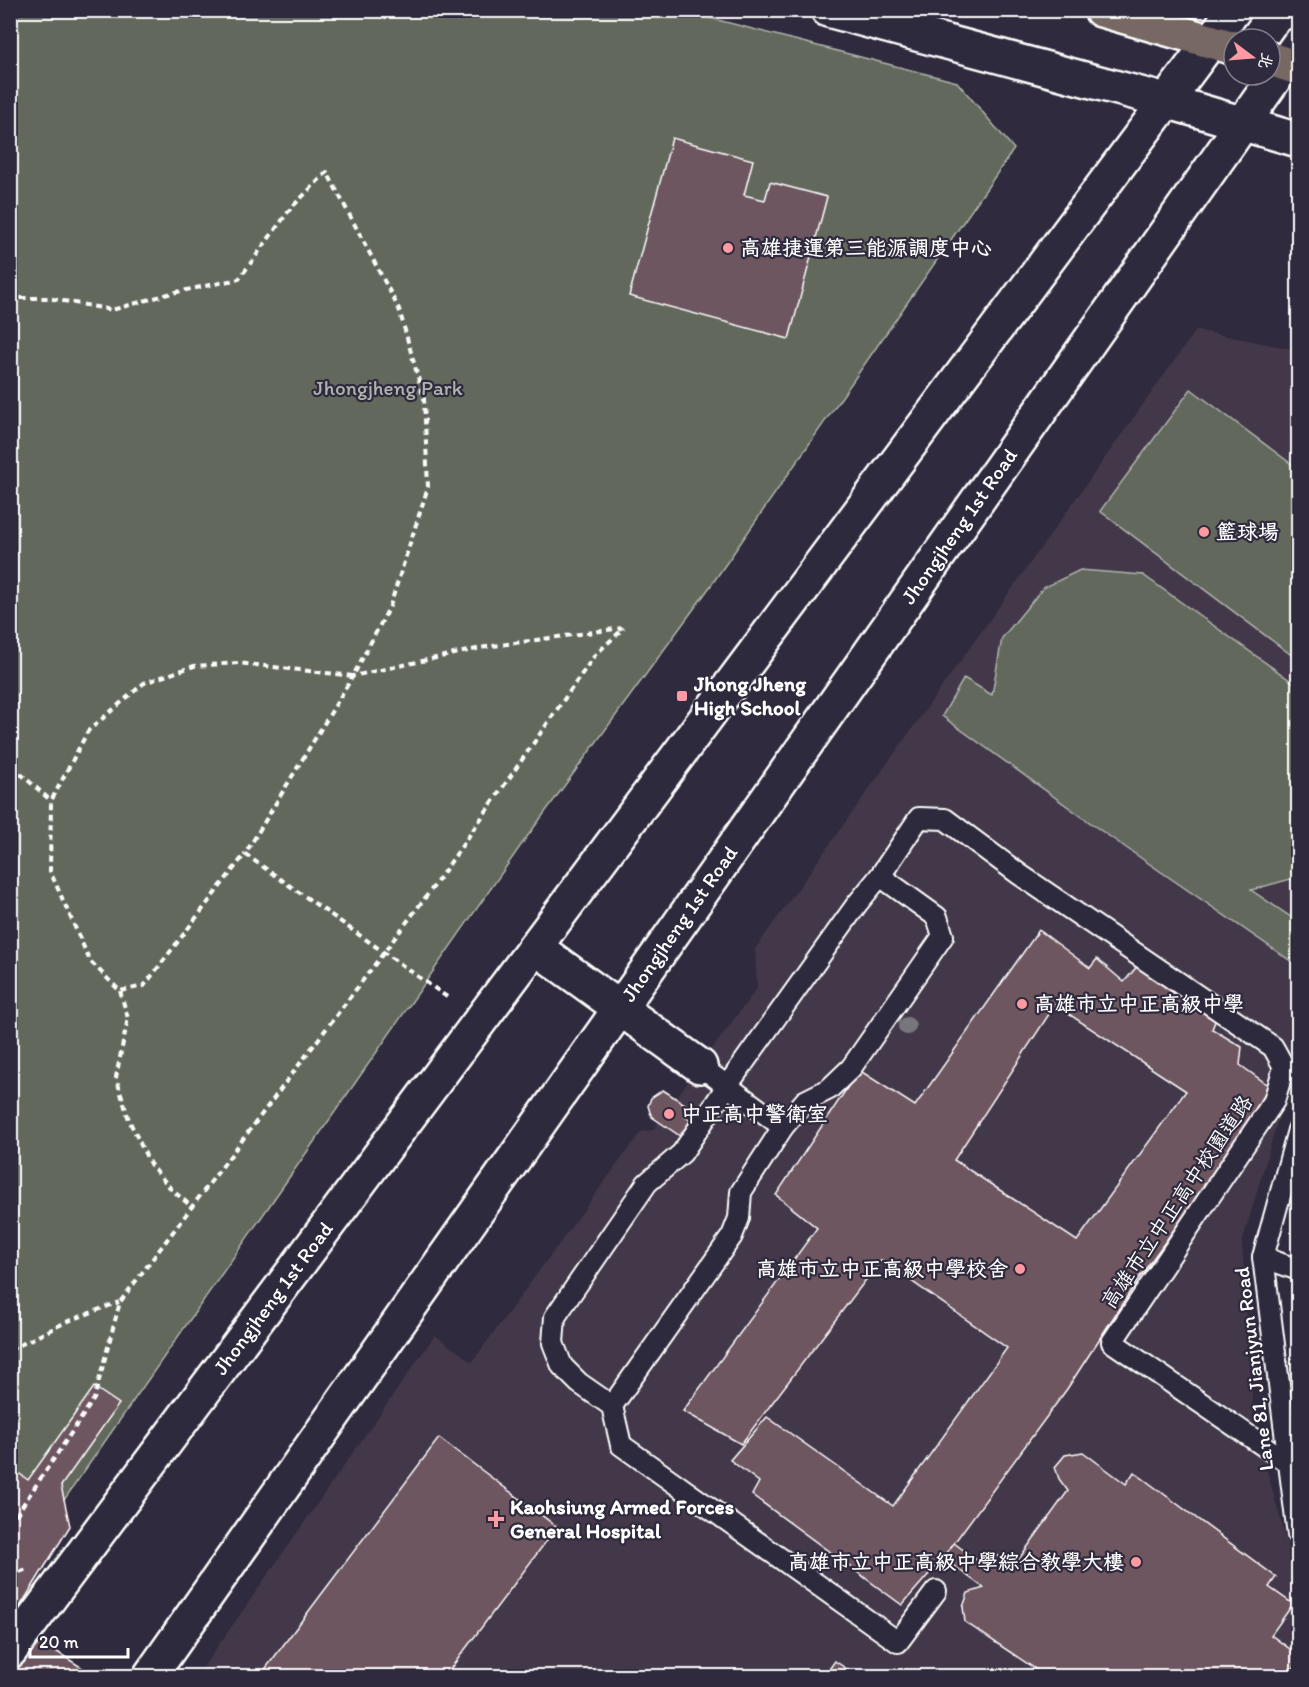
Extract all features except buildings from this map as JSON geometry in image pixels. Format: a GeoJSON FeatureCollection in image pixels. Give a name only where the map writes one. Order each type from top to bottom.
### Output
{"type":"FeatureCollection","features":[{"type":"Feature","properties":{"kind":"highway"},"geometry":{"type":"LineString","coordinates":[[1101,10],[1222,44]]}},
{"type":"Feature","properties":{"kind":"street"},"geometry":{"type":"LineString","coordinates":[[828,10],[1166,100],[1299,140]]}},
{"type":"Feature","properties":{"kind":"street","name":"Jhongjheng 1st Road"},"geometry":{"type":"LineString","coordinates":[[1228,27],[1234,10]]}},
{"type":"Feature","properties":{"kind":"street","name":"Jhongjheng 1st Road"},"geometry":{"type":"LineString","coordinates":[[10,1651],[1166,100],[1222,45]]}},
{"type":"Feature","properties":{"kind":"street","name":"Jhongjheng 1st Road"},"geometry":{"type":"LineString","coordinates":[[150,1677],[1245,124],[1288,59]]}},
{"type":"Feature","properties":{"kind":"street","name":"Jhongjheng 1st Road"},"geometry":{"type":"LineString","coordinates":[[536,947],[700,1066]]}},
{"type":"Feature","properties":{"kind":"lane","name":"高雄市立中正高中校園道路"},"geometry":{"type":"LineString","coordinates":[[612,1406],[579,1383],[562,1366],[553,1343],[555,1317],[647,1183],[682,1153],[727,1086],[857,904],[880,876],[919,818],[945,819],[1019,874],[1273,1047],[1284,1067],[1274,1101],[1112,1342],[1290,1464]]}},
{"type":"Feature","properties":{"kind":"lane"},"geometry":{"type":"LineString","coordinates":[[880,876],[937,917],[943,936],[851,1068],[829,1089],[805,1101],[783,1127],[741,1192],[738,1218],[732,1236],[612,1406],[621,1445],[898,1642],[936,1592]]}},
{"type":"Feature","properties":{"kind":"lane"},"geometry":{"type":"LineString","coordinates":[[700,1066],[783,1127]]}},
{"type":"Feature","properties":{"kind":"lane","name":"Lane 81, Jianjyun Road"},"geometry":{"type":"LineString","coordinates":[[1299,1130],[1263,1257],[1299,1535]]}},
{"type":"Feature","properties":{"kind":"lane"},"geometry":{"type":"LineString","coordinates":[[1263,1257],[1299,1270]]}},
{"type":"Feature","properties":{"kind":"path"},"geometry":{"type":"LineString","coordinates":[[10,298],[48,298],[112,310],[172,293],[239,279],[291,208],[327,172],[399,309],[424,399],[428,487],[390,606],[353,676],[245,854],[144,986],[120,991]]}},
{"type":"Feature","properties":{"kind":"path"},"geometry":{"type":"LineString","coordinates":[[10,1524],[94,1399],[120,1302],[434,886],[595,655],[624,628],[486,648],[353,676],[238,663],[194,666],[144,683],[88,731],[51,801],[50,871],[90,961],[120,991],[128,1018],[116,1077],[129,1120],[150,1164],[172,1190],[191,1206]]}},
{"type":"Feature","properties":{"kind":"path"},"geometry":{"type":"LineString","coordinates":[[10,770],[22,775],[51,801]]}},
{"type":"Feature","properties":{"kind":"path"},"geometry":{"type":"LineString","coordinates":[[245,854],[447,997]]}},
{"type":"Feature","properties":{"kind":"path"},"geometry":{"type":"LineString","coordinates":[[10,1350],[66,1322],[120,1302]]}},
{"type":"Feature","properties":{"kind":"path"},"geometry":{"type":"LineString","coordinates":[[10,1576],[33,1566]]}},
{"type":"Feature","properties":{"kind":"shaded area","name":"高雄市立中正高級中學"},"geometry":{"type":"Polygon","coordinates":[[[1196,330],[1298,350],[1298,1051],[1242,1243],[1254,1423],[1287,1543],[1298,1630],[1298,1676],[197,1676],[435,1335],[472,1362],[641,1132],[653,1130],[757,988],[755,949],[1196,330]]]}},
{"type":"Feature","properties":{"kind":"green space","name":"Jhongjheng Park"},"geometry":{"type":"Polygon","coordinates":[[[11,11],[683,11],[957,82],[1014,149],[712,584],[524,841],[11,1576],[11,11]]]}},
{"type":"Feature","properties":{"kind":"green space","name":"籃球場"},"geometry":{"type":"Polygon","coordinates":[[[1191,389],[1298,469],[1298,660],[1100,511],[1191,389]]]}},
{"type":"Feature","properties":{"kind":"green space"},"geometry":{"type":"Polygon","coordinates":[[[1080,570],[1143,575],[1298,686],[1298,877],[1251,890],[1298,922],[1298,966],[1103,832],[942,716],[964,678],[992,695],[1002,638],[1043,588],[1080,570]]]}},
{"type":"Feature","properties":{"kind":"place","name":"高雄捷運第三能源調度中心"},"geometry":{"type":"Point","coordinates":[728,248]}},
{"type":"Feature","properties":{"kind":"place","name":"籃球場"},"geometry":{"type":"Point","coordinates":[1204,532]}},
{"type":"Feature","properties":{"kind":"place","name":"Jhong Jheng High School"},"geometry":{"type":"Point","coordinates":[682,696]}},
{"type":"Feature","properties":{"kind":"place","name":"高雄市立中正高級中學"},"geometry":{"type":"Point","coordinates":[1022,1004]}},
{"type":"Feature","properties":{"kind":"place","name":"中正高中警衛室"},"geometry":{"type":"Point","coordinates":[669,1114]}},
{"type":"Feature","properties":{"kind":"place","name":"高雄市立中正高級中學校舍"},"geometry":{"type":"Point","coordinates":[1020,1269]}},
{"type":"Feature","properties":{"kind":"place","name":"Kaohsiung Armed Forces General Hospital"},"geometry":{"type":"Point","coordinates":[496,1519]}},
{"type":"Feature","properties":{"kind":"place","name":"高雄市立中正高級中學綜合教學大樓"},"geometry":{"type":"Point","coordinates":[1136,1562]}}]}
